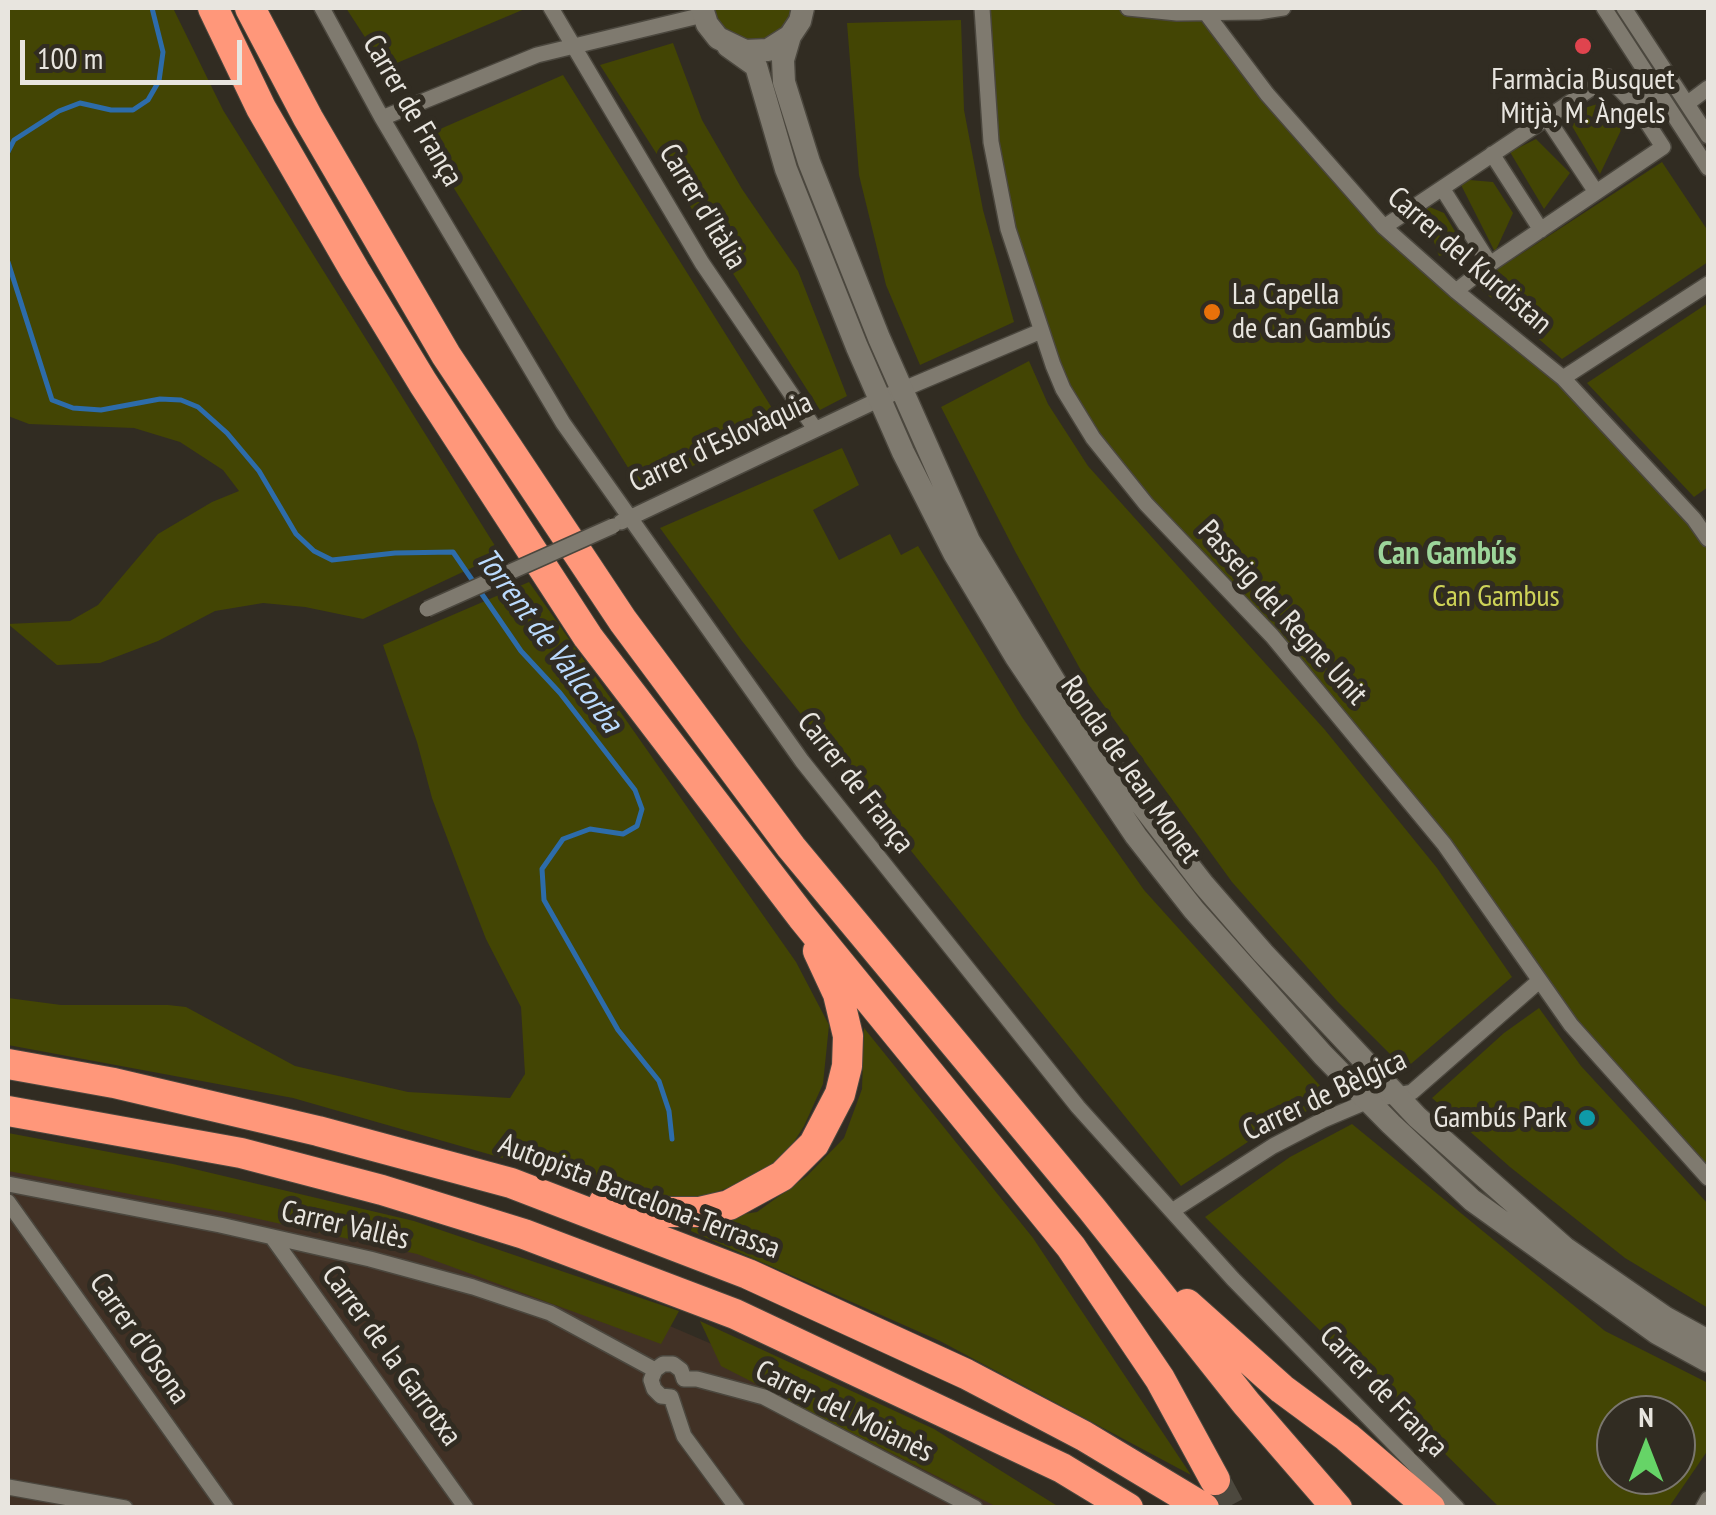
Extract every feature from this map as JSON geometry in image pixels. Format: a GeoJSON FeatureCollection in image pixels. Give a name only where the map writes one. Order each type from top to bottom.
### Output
{"type":"FeatureCollection","features":[{"type":"Feature","properties":{"kind":"highway"},"geometry":{"type":"LineString","coordinates":[[212,8],[262,108],[355,271],[588,637],[802,916],[1080,1259],[1160,1379],[1210,1494]]}},
{"type":"Feature","properties":{"kind":"highway"},"geometry":{"type":"LineString","coordinates":[[250,8],[308,118],[446,355],[623,621],[791,847],[1092,1209],[1246,1403],[1338,1508]]}},
{"type":"Feature","properties":{"kind":"highway"},"geometry":{"type":"LineString","coordinates":[[511,1183],[645,1210],[699,1212],[729,1206],[758,1192],[798,1162],[814,1144],[840,1094],[847,1066],[848,1036],[838,994],[802,916]]}},
{"type":"Feature","properties":{"kind":"highway","name":"Autopista Barcelona-Terrassa"},"geometry":{"type":"LineString","coordinates":[[8,1064],[114,1083],[318,1130],[511,1183],[748,1274],[930,1357],[1084,1436],[1210,1494]]}},
{"type":"Feature","properties":{"kind":"highway"},"geometry":{"type":"LineString","coordinates":[[8,1111],[241,1154],[382,1190],[524,1234],[735,1314],[1062,1468],[1128,1508]]}},
{"type":"Feature","properties":{"kind":"highway"},"geometry":{"type":"LineString","coordinates":[[1092,1209],[1202,1320],[1430,1508]]}},
{"type":"Feature","properties":{"kind":"highway"},"geometry":{"type":"LineString","coordinates":[[946,1412],[1087,1508]]}},
{"type":"Feature","properties":{"kind":"street","name":"Carrer de França"},"geometry":{"type":"LineString","coordinates":[[322,8],[382,118],[621,522],[802,761],[1066,1092],[1233,1279],[1457,1508]]}},
{"type":"Feature","properties":{"kind":"street","name":"Carrer d'Itàlia"},"geometry":{"type":"LineString","coordinates":[[551,8],[702,263],[815,429]]}},
{"type":"Feature","properties":{"kind":"street","name":"Ronda de Jean Monet"},"geometry":{"type":"LineString","coordinates":[[803,8],[790,36],[783,76],[808,162],[891,394],[903,452],[963,568],[1016,658],[1136,836],[1245,969],[1368,1101],[1472,1200],[1657,1333],[1708,1362]]}},
{"type":"Feature","properties":{"kind":"street","name":"Passeig del Regne Unit"},"geometry":{"type":"LineString","coordinates":[[982,8],[990,142],[1008,229],[1063,389],[1093,438],[1146,504],[1272,636],[1431,829],[1594,1054],[1708,1178]]}},
{"type":"Feature","properties":{"kind":"street"},"geometry":{"type":"LineString","coordinates":[[1128,8],[1177,14],[1283,8]]}},
{"type":"Feature","properties":{"kind":"street"},"geometry":{"type":"LineString","coordinates":[[1604,8],[1708,168]]}},
{"type":"Feature","properties":{"kind":"street"},"geometry":{"type":"LineString","coordinates":[[1624,8],[1708,136]]}},
{"type":"Feature","properties":{"kind":"street"},"geometry":{"type":"LineString","coordinates":[[382,118],[493,72],[573,45],[702,11]]}},
{"type":"Feature","properties":{"kind":"street","name":"Ronda de Jean Monet"},"geometry":{"type":"LineString","coordinates":[[702,11],[718,38],[756,66],[786,169],[891,394],[969,541],[1086,734],[1220,904],[1396,1095],[1565,1248],[1666,1318],[1708,1341]]}},
{"type":"Feature","properties":{"kind":"street","name":"Carrer del Kurdistan"},"geometry":{"type":"LineString","coordinates":[[1206,13],[1267,94],[1384,226],[1563,378],[1694,519],[1708,540]]}},
{"type":"Feature","properties":{"kind":"street"},"geometry":{"type":"LineString","coordinates":[[728,46],[746,51],[768,50],[790,36]]}},
{"type":"Feature","properties":{"kind":"street"},"geometry":{"type":"LineString","coordinates":[[1384,226],[1608,77],[1637,106],[1663,147],[1456,291]]}},
{"type":"Feature","properties":{"kind":"street"},"geometry":{"type":"LineString","coordinates":[[1688,103],[1708,88]]}},
{"type":"Feature","properties":{"kind":"street"},"geometry":{"type":"LineString","coordinates":[[1637,106],[1660,92]]}},
{"type":"Feature","properties":{"kind":"street"},"geometry":{"type":"LineString","coordinates":[[1547,118],[1596,192]]}},
{"type":"Feature","properties":{"kind":"street"},"geometry":{"type":"LineString","coordinates":[[1492,154],[1541,230]]}},
{"type":"Feature","properties":{"kind":"street"},"geometry":{"type":"LineString","coordinates":[[1442,188],[1490,264]]}},
{"type":"Feature","properties":{"kind":"street"},"geometry":{"type":"LineString","coordinates":[[1563,378],[1708,284]]}},
{"type":"Feature","properties":{"kind":"street","name":"Carrer d'Eslovàquia"},"geometry":{"type":"LineString","coordinates":[[427,608],[621,522],[891,394],[1041,330]]}},
{"type":"Feature","properties":{"kind":"street"},"geometry":{"type":"LineString","coordinates":[[1694,519],[1708,509]]}},
{"type":"Feature","properties":{"kind":"street","name":"Carrer de Bèlgica"},"geometry":{"type":"LineString","coordinates":[[1172,1211],[1273,1146],[1368,1101],[1412,1092],[1540,981]]}},
{"type":"Feature","properties":{"kind":"street","name":"Carrer Vallès"},"geometry":{"type":"LineString","coordinates":[[8,1184],[387,1263],[534,1308],[654,1370]]}},
{"type":"Feature","properties":{"kind":"street","name":"Carrer d'Osona"},"geometry":{"type":"LineString","coordinates":[[8,1202],[226,1508]]}},
{"type":"Feature","properties":{"kind":"street","name":"Carrer de la Garrotxa"},"geometry":{"type":"LineString","coordinates":[[272,1237],[466,1508]]}},
{"type":"Feature","properties":{"kind":"street"},"geometry":{"type":"LineString","coordinates":[[663,1364],[673,1364],[684,1379],[680,1392],[671,1397],[661,1396],[651,1380],[654,1370],[663,1364]]}},
{"type":"Feature","properties":{"kind":"street","name":"Carrer del Moianès"},"geometry":{"type":"LineString","coordinates":[[684,1379],[764,1397],[975,1508]]}},
{"type":"Feature","properties":{"kind":"street"},"geometry":{"type":"LineString","coordinates":[[671,1397],[684,1436],[736,1508]]}},
{"type":"Feature","properties":{"kind":"street"},"geometry":{"type":"LineString","coordinates":[[8,1487],[125,1508]]}},
{"type":"Feature","properties":{"kind":"street"},"geometry":{"type":"LineString","coordinates":[[1703,1508],[1708,1499]]}},
{"type":"Feature","properties":{"kind":"shaded area"},"geometry":{"type":"Polygon","coordinates":[[[8,1146],[600,1296],[828,1394],[1017,1507],[8,1507],[8,1146]]]}},
{"type":"Feature","properties":{"kind":"green space"},"geometry":{"type":"Polygon","coordinates":[[[8,8],[173,8],[223,110],[497,549],[484,562],[363,619],[263,603],[215,611],[158,641],[100,663],[57,665],[8,624],[70,621],[98,605],[158,534],[239,491],[223,470],[180,442],[134,428],[29,424],[8,416],[8,8]]]}},
{"type":"Feature","properties":{"kind":"green space"},"geometry":{"type":"Polygon","coordinates":[[[346,8],[527,8],[385,68],[346,8]]]}},
{"type":"Feature","properties":{"kind":"green space"},"geometry":{"type":"Polygon","coordinates":[[[708,8],[798,8],[795,18],[766,44],[731,41],[708,8]]]}},
{"type":"Feature","properties":{"kind":"green space","name":"Can Gambus"},"geometry":{"type":"Polygon","coordinates":[[[982,8],[1128,8],[1206,13],[1384,227],[1563,378],[1708,539],[1708,1178],[1633,1098],[1444,844],[1272,636],[1146,504],[1063,389],[1008,229],[982,8]]]}},
{"type":"Feature","properties":{"kind":"green space"},"geometry":{"type":"Polygon","coordinates":[[[961,20],[964,110],[983,210],[1014,322],[920,365],[886,285],[859,175],[847,23],[961,20]]]}},
{"type":"Feature","properties":{"kind":"green space"},"geometry":{"type":"Polygon","coordinates":[[[673,43],[702,120],[742,189],[798,271],[847,396],[820,410],[600,65],[673,43]]]}},
{"type":"Feature","properties":{"kind":"green space"},"geometry":{"type":"Polygon","coordinates":[[[563,75],[782,424],[642,490],[422,137],[563,75]]]}},
{"type":"Feature","properties":{"kind":"green space"},"geometry":{"type":"Polygon","coordinates":[[[1604,102],[1623,126],[1600,174],[1565,114],[1604,102]]]}},
{"type":"Feature","properties":{"kind":"green space"},"geometry":{"type":"Polygon","coordinates":[[[1536,139],[1570,173],[1544,209],[1510,152],[1536,139]]]}},
{"type":"Feature","properties":{"kind":"green space"},"geometry":{"type":"Polygon","coordinates":[[[1662,162],[1708,231],[1708,262],[1562,359],[1475,284],[1662,162]]]}},
{"type":"Feature","properties":{"kind":"green space"},"geometry":{"type":"Polygon","coordinates":[[[1458,179],[1493,182],[1513,213],[1495,252],[1458,179]]]}},
{"type":"Feature","properties":{"kind":"green space"},"geometry":{"type":"Polygon","coordinates":[[[1420,203],[1444,213],[1466,250],[1439,256],[1420,203]]]}},
{"type":"Feature","properties":{"kind":"green space"},"geometry":{"type":"Polygon","coordinates":[[[1708,303],[1708,487],[1694,497],[1587,383],[1708,303]]]}},
{"type":"Feature","properties":{"kind":"green space"},"geometry":{"type":"Polygon","coordinates":[[[1029,361],[1048,404],[1088,466],[1325,730],[1437,868],[1512,977],[1405,1069],[1337,1001],[1232,882],[1089,685],[1016,553],[941,407],[1029,361]]]}},
{"type":"Feature","properties":{"kind":"green space"},"geometry":{"type":"Polygon","coordinates":[[[842,448],[859,485],[813,510],[839,560],[890,534],[901,555],[918,546],[1022,717],[1144,890],[1332,1099],[1263,1132],[1181,1186],[742,641],[660,528],[842,448]]]}},
{"type":"Feature","properties":{"kind":"green space"},"geometry":{"type":"Polygon","coordinates":[[[529,582],[796,962],[829,1025],[823,1084],[782,1161],[745,1182],[704,1196],[663,1199],[600,1186],[293,1098],[8,1045],[8,998],[61,1005],[168,1005],[186,1007],[295,1066],[408,1092],[510,1098],[525,1074],[521,1007],[486,939],[465,885],[432,798],[383,645],[529,582]]]}},
{"type":"Feature","properties":{"kind":"green space"},"geometry":{"type":"Polygon","coordinates":[[[1539,1008],[1581,1066],[1708,1204],[1708,1308],[1625,1258],[1510,1167],[1432,1098],[1504,1033],[1539,1008]]]}},
{"type":"Feature","properties":{"kind":"green space"},"geometry":{"type":"Polygon","coordinates":[[[864,1028],[1033,1238],[1191,1475],[940,1341],[691,1231],[692,1222],[757,1212],[807,1176],[844,1138],[862,1089],[864,1028]]]}},
{"type":"Feature","properties":{"kind":"green space"},"geometry":{"type":"Polygon","coordinates":[[[1352,1124],[1605,1331],[1708,1383],[1708,1450],[1696,1468],[1696,1395],[1596,1395],[1596,1495],[1677,1495],[1669,1507],[1499,1507],[1205,1217],[1290,1157],[1352,1124]]]}},
{"type":"Feature","properties":{"kind":"green space"},"geometry":{"type":"Polygon","coordinates":[[[8,1133],[173,1164],[414,1221],[679,1311],[661,1344],[417,1254],[236,1214],[8,1171],[8,1133]]]}},
{"type":"Feature","properties":{"kind":"green space"},"geometry":{"type":"Polygon","coordinates":[[[700,1321],[934,1429],[1059,1507],[997,1507],[721,1366],[700,1321]]]}},
{"type":"Feature","properties":{"kind":"waterway","name":"Torrent de Vallcorba"},"geometry":{"type":"LineString","coordinates":[[8,152],[14,140],[59,111],[80,103],[133,110],[148,100],[159,81],[163,52],[152,8]]}},
{"type":"Feature","properties":{"kind":"waterway","name":"Torrent de Vallcorba"},"geometry":{"type":"LineString","coordinates":[[8,262],[52,400],[73,408],[101,410],[160,399],[181,400],[198,407],[227,433],[259,471],[296,534],[314,551],[332,560],[453,552],[521,651],[560,693],[635,790],[642,809],[637,826],[623,834],[590,829],[563,839],[542,869],[544,900],[618,1030],[659,1081],[669,1111],[672,1139]]}},
{"type":"Feature","properties":{"kind":"tunnel"},"geometry":{"type":"LineString","coordinates":[[1215,1480],[1230,1508]]}},
{"type":"Feature","properties":{"kind":"place","name":"Farmàcia Busquet Mitjà, M. Àngels"},"geometry":{"type":"Point","coordinates":[1583,46]}},
{"type":"Feature","properties":{"kind":"place","name":"La Capella de Can Gambús"},"geometry":{"type":"Point","coordinates":[1212,312]}},
{"type":"Feature","properties":{"kind":"place","name":"Gambús Park"},"geometry":{"type":"Point","coordinates":[1587,1118]}},
{"type":"Feature","properties":{"kind":"district","name":"Can Gambús"},"geometry":{"type":"Point","coordinates":[1447,555]}}]}
